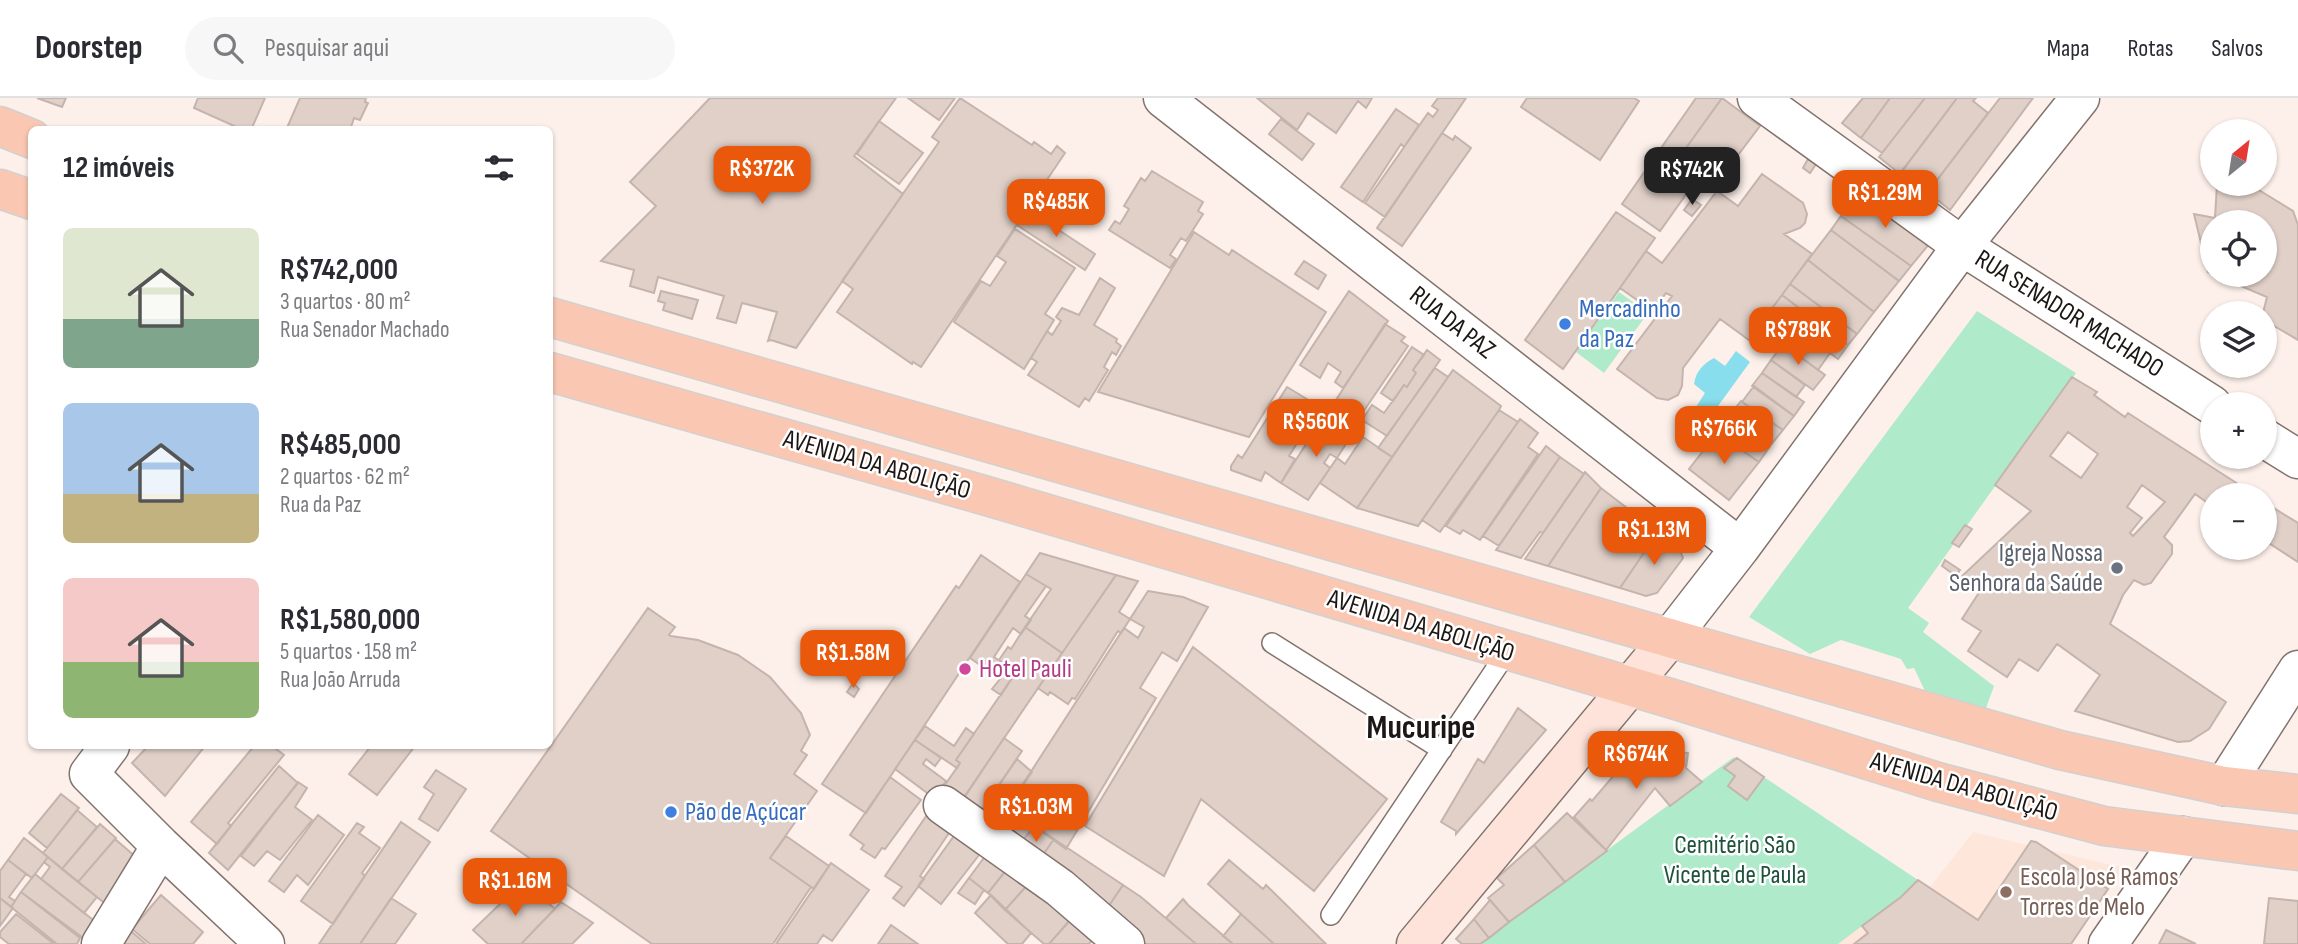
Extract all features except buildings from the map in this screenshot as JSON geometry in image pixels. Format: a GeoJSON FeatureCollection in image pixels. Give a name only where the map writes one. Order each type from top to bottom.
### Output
{"type":"FeatureCollection","features":[{"type":"Feature","properties":{"kind":"main road"},"geometry":{"type":"LineString","coordinates":[[0,126],[28,137]]}},
{"type":"Feature","properties":{"kind":"main road"},"geometry":{"type":"LineString","coordinates":[[0,189],[28,199]]}},
{"type":"Feature","properties":{"kind":"main road","name":"AVENIDA DA ABOLIÇÃO"},"geometry":{"type":"LineString","coordinates":[[553,318],[2060,750],[2224,786],[2298,793]]}},
{"type":"Feature","properties":{"kind":"main road","name":"AVENIDA DA ABOLIÇÃO"},"geometry":{"type":"LineString","coordinates":[[553,373],[1108,532],[1630,687],[1938,782],[2104,826],[2298,851]]}},
{"type":"Feature","properties":{"kind":"main road"},"geometry":{"type":"LineString","coordinates":[[1108,532],[1124,481]]}},
{"type":"Feature","properties":{"kind":"street","name":"RUA DA PAZ"},"geometry":{"type":"LineString","coordinates":[[1163,98],[1740,548]]}},
{"type":"Feature","properties":{"kind":"street","name":"RUA SENADOR MACHADO"},"geometry":{"type":"LineString","coordinates":[[1757,98],[1962,246],[2200,397]]}},
{"type":"Feature","properties":{"kind":"street"},"geometry":{"type":"LineString","coordinates":[[1416,944],[1670,638],[1740,548],[1962,246],[2080,98]]}},
{"type":"Feature","properties":{"kind":"street"},"geometry":{"type":"LineString","coordinates":[[2277,446],[2298,459]]}},
{"type":"Feature","properties":{"kind":"street"},"geometry":{"type":"LineString","coordinates":[[2224,786],[2298,670]]}},
{"type":"Feature","properties":{"kind":"street"},"geometry":{"type":"LineString","coordinates":[[100,760],[161,846],[265,944]]}},
{"type":"Feature","properties":{"kind":"street"},"geometry":{"type":"LineString","coordinates":[[943,805],[1060,888],[1125,944]]}},
{"type":"Feature","properties":{"kind":"street"},"geometry":{"type":"LineString","coordinates":[[2108,944],[2183,836]]}},
{"type":"Feature","properties":{"kind":"street"},"geometry":{"type":"LineString","coordinates":[[101,944],[161,846]]}},
{"type":"Feature","properties":{"kind":"lane"},"geometry":{"type":"LineString","coordinates":[[1272,643],[1442,750]]}},
{"type":"Feature","properties":{"kind":"lane"},"geometry":{"type":"LineString","coordinates":[[1332,915],[1507,652]]}},
{"type":"Feature","properties":{"kind":"shaded area","name":"Escola José Ramos Torres de Melo"},"geometry":{"type":"Polygon","coordinates":[[[1973,832],[2124,868],[2072,944],[1838,944],[1901,897],[1918,880],[1930,887],[1973,832]]]}},
{"type":"Feature","properties":{"kind":"green space"},"geometry":{"type":"Polygon","coordinates":[[[1619,292],[1648,313],[1604,373],[1576,352],[1619,292]]]}},
{"type":"Feature","properties":{"kind":"green space"},"geometry":{"type":"Polygon","coordinates":[[[1977,311],[2076,373],[1908,608],[1929,623],[1923,632],[1994,686],[1986,708],[1927,695],[1914,668],[1907,669],[1901,659],[1841,640],[1810,654],[1749,617],[1977,311]]]}},
{"type":"Feature","properties":{"kind":"green space","name":"Cemitério São Vicente de Paula"},"geometry":{"type":"Polygon","coordinates":[[[1734,757],[1918,880],[1901,897],[1838,944],[1479,944],[1734,757]]]}},
{"type":"Feature","properties":{"kind":"water"},"geometry":{"type":"Polygon","coordinates":[[[1736,351],[1750,362],[1710,417],[1696,407],[1705,393],[1694,384],[1696,375],[1703,365],[1714,358],[1725,366],[1736,351]]]}},
{"type":"Feature","properties":{"kind":"place","name":"Mercadinho da Paz"},"geometry":{"type":"Point","coordinates":[1565,324]}},
{"type":"Feature","properties":{"kind":"place","name":"Igreja Nossa Senhora da Saúde"},"geometry":{"type":"Point","coordinates":[2117,568]}},
{"type":"Feature","properties":{"kind":"place","name":"Hotel Pauli"},"geometry":{"type":"Point","coordinates":[965,669]}},
{"type":"Feature","properties":{"kind":"place","name":"Pão de Açúcar"},"geometry":{"type":"Point","coordinates":[671,812]}},
{"type":"Feature","properties":{"kind":"place","name":"Escola José Ramos Torres de Melo"},"geometry":{"type":"Point","coordinates":[2006,892]}},
{"type":"Feature","properties":{"kind":"district","name":"Mucuripe"},"geometry":{"type":"Point","coordinates":[1421,728]}}]}
